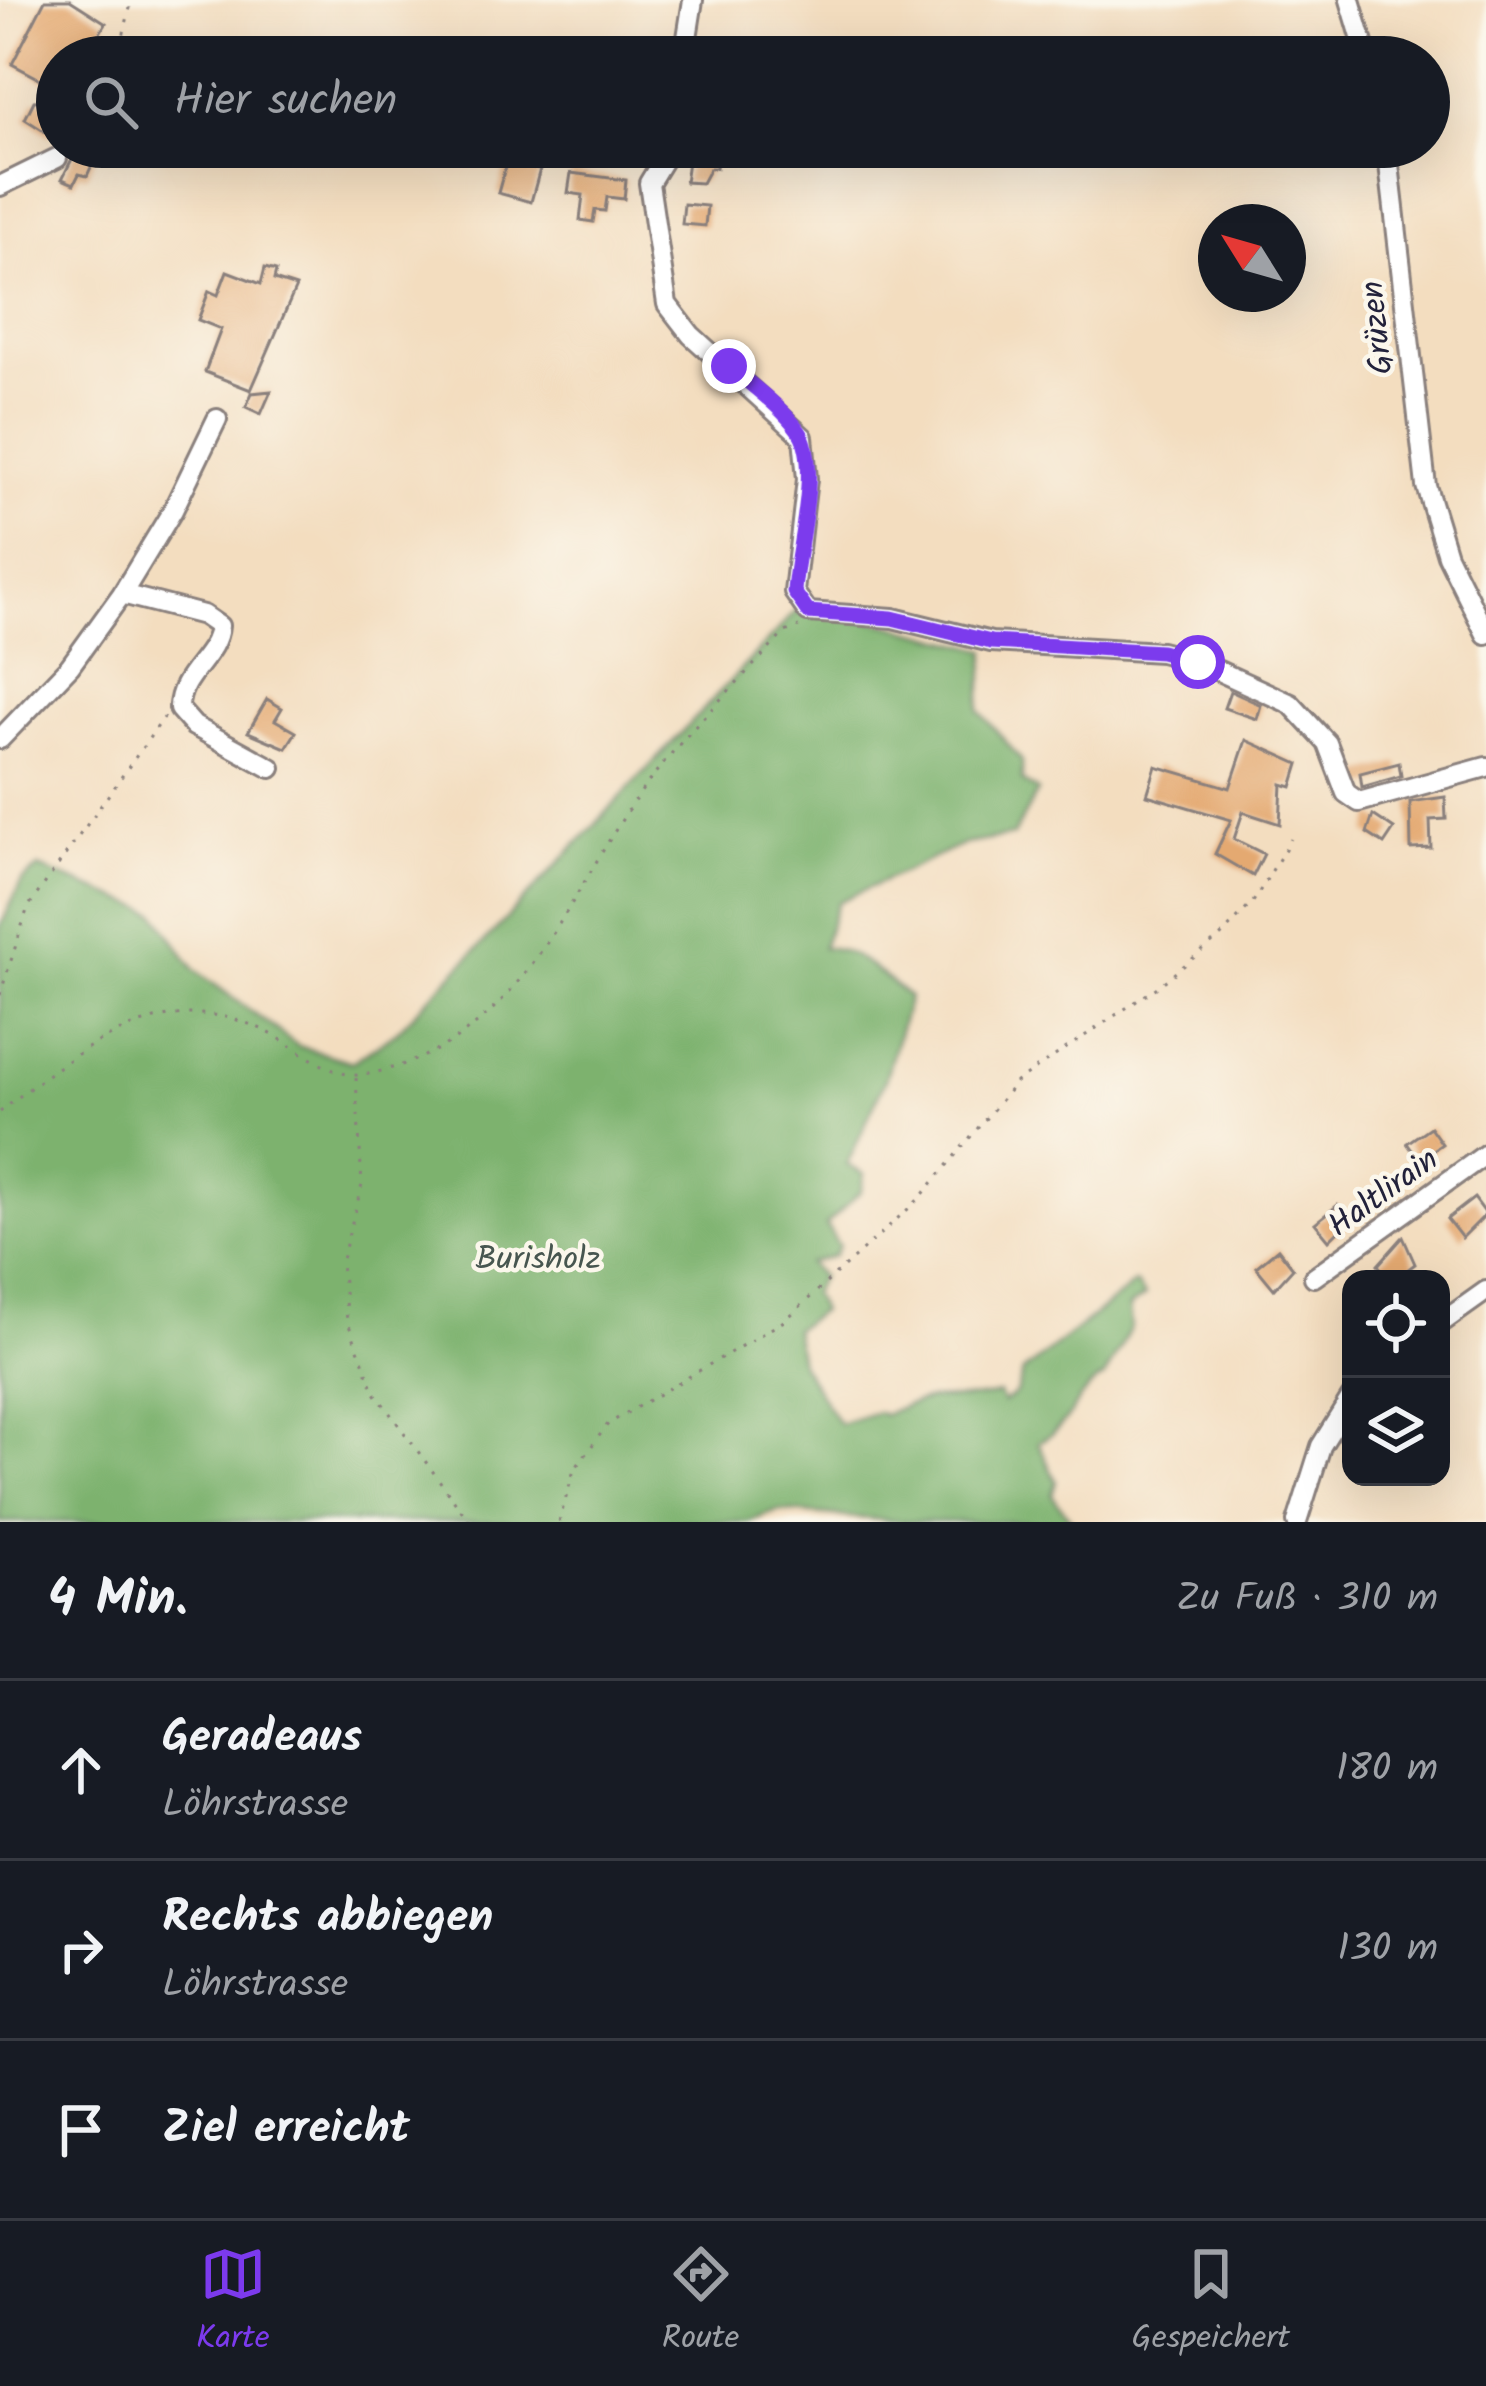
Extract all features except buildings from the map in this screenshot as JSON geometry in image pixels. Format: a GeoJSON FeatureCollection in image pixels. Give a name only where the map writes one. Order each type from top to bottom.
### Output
{"type":"FeatureCollection","features":[{"type":"Feature","properties":{"kind":"street"},"geometry":{"type":"LineString","coordinates":[[690,36],[692,0]]}},
{"type":"Feature","properties":{"kind":"street"},"geometry":{"type":"LineString","coordinates":[[1350,0],[1361,36]]}},
{"type":"Feature","properties":{"kind":"street"},"geometry":{"type":"LineString","coordinates":[[0,186],[37,168]]}},
{"type":"Feature","properties":{"kind":"street"},"geometry":{"type":"LineString","coordinates":[[658,168],[649,183],[663,294],[691,335],[782,412],[803,437],[807,479],[794,592],[808,612],[892,618],[991,642],[1161,652],[1198,662],[1291,704],[1327,743],[1346,793],[1360,802],[1486,767]]}},
{"type":"Feature","properties":{"kind":"street","name":"Grüzen"},"geometry":{"type":"LineString","coordinates":[[1389,168],[1406,352],[1426,486],[1447,555],[1486,634]]}},
{"type":"Feature","properties":{"kind":"street"},"geometry":{"type":"LineString","coordinates":[[0,739],[70,666],[122,594],[158,538],[217,419]]}},
{"type":"Feature","properties":{"kind":"street"},"geometry":{"type":"LineString","coordinates":[[122,594],[202,615],[219,626],[216,641],[179,695],[179,709],[189,723],[271,768]]}},
{"type":"Feature","properties":{"kind":"street","name":"Haltlirain"},"geometry":{"type":"LineString","coordinates":[[1313,1277],[1486,1154]]}},
{"type":"Feature","properties":{"kind":"street"},"geometry":{"type":"LineString","coordinates":[[1450,1317],[1486,1291]]}},
{"type":"Feature","properties":{"kind":"street"},"geometry":{"type":"LineString","coordinates":[[1297,1522],[1321,1446],[1342,1412]]}},
{"type":"Feature","properties":{"kind":"path"},"geometry":{"type":"LineString","coordinates":[[123,36],[132,0]]}},
{"type":"Feature","properties":{"kind":"path"},"geometry":{"type":"LineString","coordinates":[[0,1112],[117,1032],[195,1011],[225,1013],[256,1024],[315,1061],[356,1076],[436,1049],[494,1011],[533,968],[653,778],[785,632],[829,617]]}},
{"type":"Feature","properties":{"kind":"path"},"geometry":{"type":"LineString","coordinates":[[0,994],[28,908],[179,695]]}},
{"type":"Feature","properties":{"kind":"path"},"geometry":{"type":"LineString","coordinates":[[559,1522],[574,1470],[608,1424],[784,1321],[919,1198],[1016,1082],[1156,988],[1231,927],[1265,886],[1291,839]]}},
{"type":"Feature","properties":{"kind":"path"},"geometry":{"type":"LineString","coordinates":[[356,1076],[362,1185],[341,1263],[347,1320],[375,1393],[470,1522]]}},
{"type":"Feature","properties":{"kind":"green space","name":"Burisholz"},"geometry":{"type":"Polygon","coordinates":[[[798,609],[855,616],[987,650],[979,710],[1022,761],[1022,781],[1038,791],[1013,836],[965,844],[838,902],[822,947],[857,958],[909,997],[885,1080],[847,1165],[864,1174],[861,1191],[826,1225],[839,1246],[834,1256],[808,1263],[821,1276],[812,1293],[820,1311],[794,1329],[800,1363],[839,1424],[930,1399],[999,1394],[1003,1403],[1016,1393],[1023,1372],[1135,1283],[1145,1296],[1129,1307],[1131,1327],[1104,1378],[1087,1390],[1051,1435],[1038,1442],[1056,1481],[1052,1495],[1073,1522],[908,1522],[778,1511],[747,1522],[0,1522],[0,927],[22,881],[39,868],[156,913],[195,970],[298,1046],[352,1062],[395,1033],[798,609]]]}},
{"type":"Feature","properties":{"kind":"route"},"geometry":{"type":"LineString","coordinates":[[729,366],[782,412],[806,445],[807,479],[794,592],[808,612],[892,618],[991,642],[1161,652],[1198,662]]}}]}
